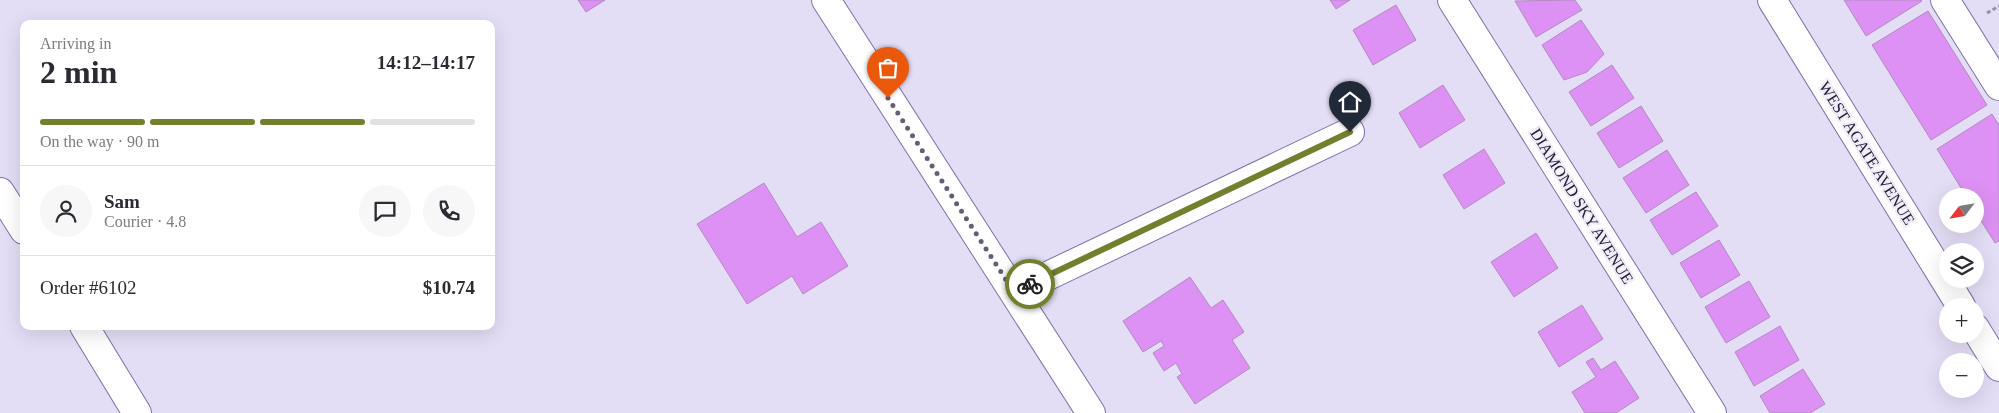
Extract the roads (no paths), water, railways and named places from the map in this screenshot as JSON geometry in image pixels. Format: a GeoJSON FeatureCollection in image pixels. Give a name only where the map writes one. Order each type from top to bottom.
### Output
{"type":"FeatureCollection","features":[{"type":"Feature","properties":{"kind":"street"},"geometry":{"type":"LineString","coordinates":[[826,0],[1091,413]]}},
{"type":"Feature","properties":{"kind":"street","name":"DIAMOND SKY AVENUE"},"geometry":{"type":"LineString","coordinates":[[1452,0],[1712,413]]}},
{"type":"Feature","properties":{"kind":"street","name":"WEST AGATE AVENUE"},"geometry":{"type":"LineString","coordinates":[[1772,0],[1957,298]]}},
{"type":"Feature","properties":{"kind":"street"},"geometry":{"type":"LineString","coordinates":[[1945,0],[1999,86]]}},
{"type":"Feature","properties":{"kind":"street"},"geometry":{"type":"LineString","coordinates":[[1014,292],[1350,132]]}},
{"type":"Feature","properties":{"kind":"street"},"geometry":{"type":"LineString","coordinates":[[0,192],[20,224]]}},
{"type":"Feature","properties":{"kind":"street"},"geometry":{"type":"LineString","coordinates":[[86,330],[137,413]]}},
{"type":"Feature","properties":{"kind":"street"},"geometry":{"type":"LineString","coordinates":[[1984,343],[1999,367]]}}]}
